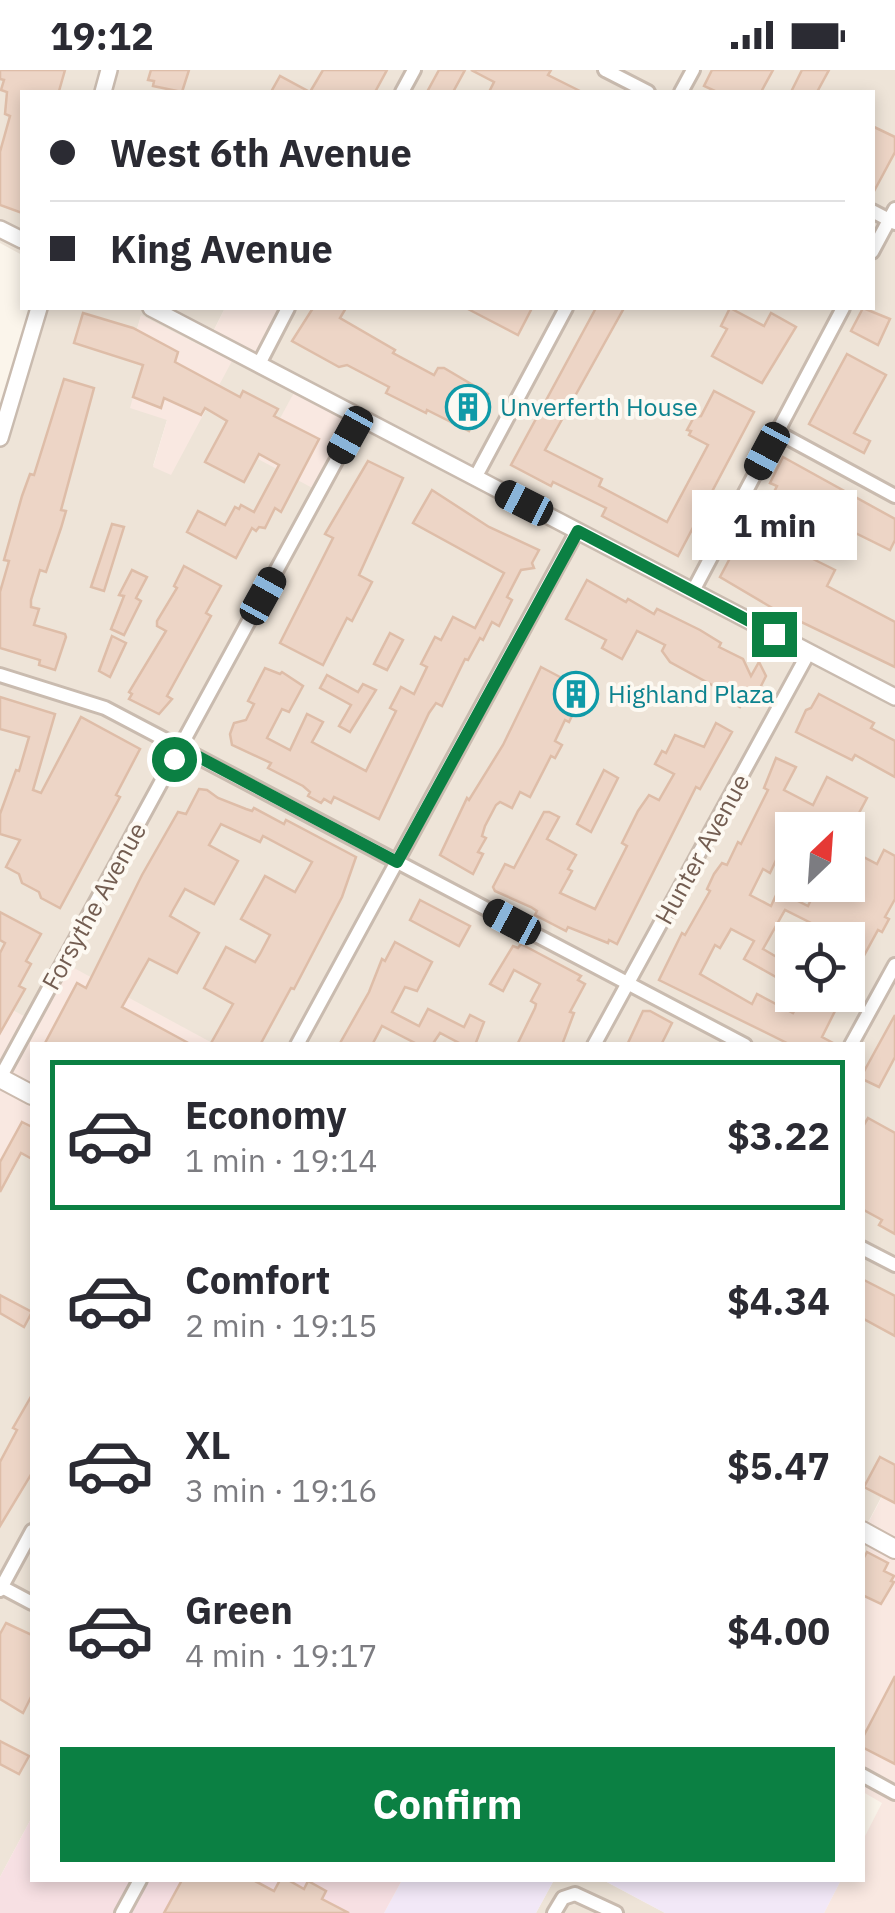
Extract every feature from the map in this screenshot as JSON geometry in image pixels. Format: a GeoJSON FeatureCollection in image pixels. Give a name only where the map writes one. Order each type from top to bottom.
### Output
{"type":"FeatureCollection","features":[{"type":"Feature","properties":{"kind":"main road"},"geometry":{"type":"LineString","coordinates":[[0,1078],[30,1094]]}},
{"type":"Feature","properties":{"kind":"main road"},"geometry":{"type":"LineString","coordinates":[[865,1533],[895,1548]]}},
{"type":"Feature","properties":{"kind":"street"},"geometry":{"type":"LineString","coordinates":[[605,70],[644,90]]}},
{"type":"Feature","properties":{"kind":"street"},"geometry":{"type":"LineString","coordinates":[[875,247],[893,217]]}},
{"type":"Feature","properties":{"kind":"street"},"geometry":{"type":"LineString","coordinates":[[0,438],[38,310]]}},
{"type":"Feature","properties":{"kind":"street"},"geometry":{"type":"LineString","coordinates":[[155,310],[895,697]]}},
{"type":"Feature","properties":{"kind":"street"},"geometry":{"type":"LineString","coordinates":[[258,364],[287,310]]}},
{"type":"Feature","properties":{"kind":"street"},"geometry":{"type":"LineString","coordinates":[[475,478],[565,310]]}},
{"type":"Feature","properties":{"kind":"street"},"geometry":{"type":"LineString","coordinates":[[693,591],[842,310]]}},
{"type":"Feature","properties":{"kind":"street","name":"Forsythe Avenue"},"geometry":{"type":"LineString","coordinates":[[0,1078],[360,417]]}},
{"type":"Feature","properties":{"kind":"street"},"geometry":{"type":"LineString","coordinates":[[777,432],[895,496]]}},
{"type":"Feature","properties":{"kind":"street"},"geometry":{"type":"LineString","coordinates":[[299,1042],[578,531]]}},
{"type":"Feature","properties":{"kind":"street","name":"Hunter Avenue"},"geometry":{"type":"LineString","coordinates":[[596,1042],[809,652]]}},
{"type":"Feature","properties":{"kind":"street"},"geometry":{"type":"LineString","coordinates":[[0,675],[105,708],[740,1042]]}},
{"type":"Feature","properties":{"kind":"street"},"geometry":{"type":"LineString","coordinates":[[854,1042],[891,981],[895,964]]}},
{"type":"Feature","properties":{"kind":"street"},"geometry":{"type":"LineString","coordinates":[[865,1250],[895,1265]]}},
{"type":"Feature","properties":{"kind":"street"},"geometry":{"type":"LineString","coordinates":[[30,1534],[1,1588],[30,1602]]}},
{"type":"Feature","properties":{"kind":"street"},"geometry":{"type":"LineString","coordinates":[[865,1777],[895,1792]]}},
{"type":"Feature","properties":{"kind":"street"},"geometry":{"type":"LineString","coordinates":[[122,1913],[139,1882]]}},
{"type":"Feature","properties":{"kind":"street"},"geometry":{"type":"LineString","coordinates":[[554,1913],[568,1895],[584,1896],[616,1913]]}},
{"type":"Feature","properties":{"kind":"shaded area"},"geometry":{"type":"Polygon","coordinates":[[[0,70],[895,70],[895,1471],[865,1528],[865,1042],[30,1042],[0,1003],[0,421],[32,310],[224,310],[205,348],[141,316],[128,360],[142,365],[167,420],[153,466],[232,360],[290,310],[875,310],[875,90],[20,90],[20,254],[0,243],[0,70]]]}},
{"type":"Feature","properties":{"kind":"shaded area"},"geometry":{"type":"Polygon","coordinates":[[[224,310],[291,310],[258,374],[232,361],[171,475],[153,467],[167,420],[130,408],[142,365],[128,361],[141,315],[205,348],[224,310]]]}},
{"type":"Feature","properties":{"kind":"shaded area"},"geometry":{"type":"Polygon","coordinates":[[[297,387],[357,419],[318,491],[258,459],[297,387]]]}},
{"type":"Feature","properties":{"kind":"shaded area"},"geometry":{"type":"Polygon","coordinates":[[[63,962],[210,1042],[30,1042],[30,1137],[10,1176],[0,1171],[0,1003],[31,1020],[63,962]]]}},
{"type":"Feature","properties":{"kind":"shaded area"},"geometry":{"type":"Polygon","coordinates":[[[30,1137],[30,1821],[0,1877],[0,1171],[10,1176],[30,1137]]]}},
{"type":"Feature","properties":{"kind":"shaded area"},"geometry":{"type":"Polygon","coordinates":[[[895,1472],[895,1913],[824,1913],[840,1882],[865,1882],[865,1836],[882,1803],[865,1793],[865,1554],[874,1537],[865,1529],[895,1472]]]}},
{"type":"Feature","properties":{"kind":"shaded area"},"geometry":{"type":"Polygon","coordinates":[[[865,1531],[874,1536],[865,1555],[865,1531]]]}},
{"type":"Feature","properties":{"kind":"shaded area"},"geometry":{"type":"Polygon","coordinates":[[[30,1821],[30,1882],[401,1882],[384,1913],[0,1913],[0,1877],[30,1821]]]}},
{"type":"Feature","properties":{"kind":"shaded area"},"geometry":{"type":"Polygon","coordinates":[[[401,1882],[553,1882],[536,1913],[384,1913],[401,1882]]]}},
{"type":"Feature","properties":{"kind":"shaded area"},"geometry":{"type":"Polygon","coordinates":[[[553,1882],[607,1882],[665,1913],[536,1913],[553,1882]]]}},
{"type":"Feature","properties":{"kind":"shaded area"},"geometry":{"type":"Polygon","coordinates":[[[607,1882],[840,1882],[824,1913],[665,1913],[607,1882]]]}},
{"type":"Feature","properties":{"kind":"building"},"geometry":{"type":"Polygon","coordinates":[[[0,70],[65,70],[59,90],[20,90],[20,212],[0,205],[0,152],[10,116],[5,114],[7,92],[1,90],[4,80],[0,79],[0,70]]]}},
{"type":"Feature","properties":{"kind":"building"},"geometry":{"type":"Polygon","coordinates":[[[151,70],[189,70],[183,90],[153,86],[154,81],[148,80],[151,70]]]}},
{"type":"Feature","properties":{"kind":"building"},"geometry":{"type":"Polygon","coordinates":[[[323,70],[387,70],[376,90],[311,90],[323,70]]]}},
{"type":"Feature","properties":{"kind":"building"},"geometry":{"type":"Polygon","coordinates":[[[439,70],[465,70],[454,90],[428,90],[439,70]]]}},
{"type":"Feature","properties":{"kind":"building"},"geometry":{"type":"Polygon","coordinates":[[[471,70],[551,70],[548,75],[578,90],[490,90],[494,82],[471,70]]]}},
{"type":"Feature","properties":{"kind":"building"},"geometry":{"type":"Polygon","coordinates":[[[712,70],[773,70],[762,90],[713,90],[704,86],[712,70]]]}},
{"type":"Feature","properties":{"kind":"building"},"geometry":{"type":"Polygon","coordinates":[[[802,70],[829,70],[818,90],[792,90],[802,70]]]}},
{"type":"Feature","properties":{"kind":"building"},"geometry":{"type":"Polygon","coordinates":[[[280,76],[306,90],[272,90],[280,76]]]}},
{"type":"Feature","properties":{"kind":"building"},"geometry":{"type":"Polygon","coordinates":[[[875,127],[895,137],[895,152],[875,189],[875,127]]]}},
{"type":"Feature","properties":{"kind":"building"},"geometry":{"type":"Polygon","coordinates":[[[312,310],[345,310],[340,318],[395,350],[393,353],[434,375],[438,368],[444,368],[488,394],[469,431],[386,393],[389,387],[347,365],[339,367],[292,341],[312,310]]]}},
{"type":"Feature","properties":{"kind":"building"},"geometry":{"type":"Polygon","coordinates":[[[470,310],[531,310],[518,335],[470,310]]]}},
{"type":"Feature","properties":{"kind":"building"},"geometry":{"type":"Polygon","coordinates":[[[595,310],[623,310],[545,450],[602,479],[599,486],[667,522],[708,445],[687,430],[694,417],[701,416],[714,391],[754,412],[678,556],[602,516],[606,508],[511,465],[595,310]]]}},
{"type":"Feature","properties":{"kind":"building"},"geometry":{"type":"Polygon","coordinates":[[[729,310],[734,310],[764,326],[771,313],[796,327],[762,383],[712,356],[727,329],[721,326],[729,310]]]}},
{"type":"Feature","properties":{"kind":"building"},"geometry":{"type":"Polygon","coordinates":[[[862,310],[890,319],[878,345],[851,331],[862,310]]]}},
{"type":"Feature","properties":{"kind":"building"},"geometry":{"type":"Polygon","coordinates":[[[83,313],[133,328],[178,352],[175,362],[240,397],[243,391],[278,409],[274,416],[319,439],[281,512],[275,508],[265,528],[252,528],[236,558],[187,532],[198,511],[225,525],[235,507],[239,509],[241,505],[254,512],[279,465],[259,454],[244,482],[205,462],[227,421],[205,408],[201,415],[164,398],[161,408],[133,397],[143,365],[74,343],[83,313]]]}},
{"type":"Feature","properties":{"kind":"building"},"geometry":{"type":"Polygon","coordinates":[[[847,354],[886,375],[854,433],[870,441],[864,453],[809,424],[847,354]]]}},
{"type":"Feature","properties":{"kind":"building"},"geometry":{"type":"Polygon","coordinates":[[[64,379],[94,388],[61,510],[66,511],[61,528],[46,572],[40,570],[31,600],[31,607],[39,609],[34,625],[65,634],[55,670],[39,665],[40,660],[0,648],[0,592],[9,561],[4,560],[22,496],[30,474],[34,475],[64,379]]]}},
{"type":"Feature","properties":{"kind":"building"},"geometry":{"type":"Polygon","coordinates":[[[783,457],[895,519],[895,540],[890,550],[823,517],[825,513],[786,498],[772,528],[807,545],[803,554],[835,570],[827,586],[895,622],[895,667],[774,609],[720,577],[755,511],[762,515],[777,486],[770,483],[783,457]]]}},
{"type":"Feature","properties":{"kind":"building"},"geometry":{"type":"Polygon","coordinates":[[[368,461],[403,478],[359,575],[372,582],[352,621],[347,618],[323,665],[280,643],[333,538],[325,534],[368,461]]]}},
{"type":"Feature","properties":{"kind":"building"},"geometry":{"type":"Polygon","coordinates":[[[432,490],[489,527],[539,550],[532,563],[534,568],[521,570],[507,597],[512,600],[499,626],[492,622],[483,640],[480,638],[468,660],[465,659],[442,706],[436,703],[429,713],[379,819],[334,797],[331,803],[324,799],[321,803],[308,796],[310,792],[303,786],[268,768],[271,763],[232,745],[230,734],[234,723],[246,720],[254,704],[248,701],[265,668],[282,672],[303,686],[289,712],[282,709],[267,738],[290,750],[307,714],[323,722],[312,742],[366,771],[396,711],[390,708],[401,687],[414,694],[427,667],[421,664],[435,637],[441,640],[453,617],[475,628],[504,573],[413,523],[432,490]]]}},
{"type":"Feature","properties":{"kind":"building"},"geometry":{"type":"Polygon","coordinates":[[[112,524],[124,527],[104,591],[91,587],[112,524]]]}},
{"type":"Feature","properties":{"kind":"building"},"geometry":{"type":"Polygon","coordinates":[[[184,566],[221,586],[206,613],[211,616],[167,696],[172,699],[159,714],[129,699],[129,692],[166,631],[157,626],[157,621],[177,588],[174,586],[184,566]]]}},
{"type":"Feature","properties":{"kind":"building"},"geometry":{"type":"Polygon","coordinates":[[[132,570],[147,577],[136,598],[141,601],[124,635],[111,629],[124,596],[119,595],[132,570]]]}},
{"type":"Feature","properties":{"kind":"building"},"geometry":{"type":"Polygon","coordinates":[[[587,580],[626,602],[628,599],[654,614],[657,609],[700,630],[721,643],[719,647],[743,659],[751,676],[759,662],[766,676],[750,703],[744,700],[740,707],[729,701],[732,696],[670,662],[662,651],[665,645],[637,631],[622,659],[602,648],[606,640],[566,619],[587,580]]]}},
{"type":"Feature","properties":{"kind":"building"},"geometry":{"type":"Polygon","coordinates":[[[390,633],[403,640],[387,670],[374,664],[390,633]]]}},
{"type":"Feature","properties":{"kind":"building"},"geometry":{"type":"Polygon","coordinates":[[[112,636],[126,643],[110,677],[99,671],[112,636]]]}},
{"type":"Feature","properties":{"kind":"building"},"geometry":{"type":"Polygon","coordinates":[[[541,667],[596,696],[589,709],[578,703],[569,722],[565,720],[555,741],[562,745],[555,758],[551,756],[530,797],[520,792],[512,808],[500,802],[496,805],[485,826],[482,836],[486,838],[478,852],[483,854],[473,874],[440,855],[467,798],[503,745],[541,667]]]}},
{"type":"Feature","properties":{"kind":"building"},"geometry":{"type":"Polygon","coordinates":[[[327,675],[358,692],[363,684],[376,690],[350,732],[339,726],[351,705],[320,688],[327,675]]]}},
{"type":"Feature","properties":{"kind":"building"},"geometry":{"type":"Polygon","coordinates":[[[819,694],[874,723],[871,728],[895,741],[895,777],[855,755],[852,760],[796,732],[819,694]]]}},
{"type":"Feature","properties":{"kind":"building"},"geometry":{"type":"Polygon","coordinates":[[[0,697],[55,714],[33,790],[41,793],[81,717],[140,749],[116,795],[120,797],[60,908],[41,898],[39,892],[22,883],[19,874],[6,867],[20,840],[0,834],[0,814],[29,737],[0,729],[0,697]]]}},
{"type":"Feature","properties":{"kind":"building"},"geometry":{"type":"Polygon","coordinates":[[[716,723],[732,732],[700,789],[696,787],[617,944],[568,927],[566,931],[535,915],[537,911],[531,907],[495,891],[493,887],[505,864],[514,868],[544,812],[549,812],[559,817],[547,839],[576,855],[560,893],[595,909],[627,846],[622,843],[638,811],[649,795],[659,800],[674,774],[655,764],[662,751],[666,753],[675,735],[704,747],[716,723]]]}},
{"type":"Feature","properties":{"kind":"building"},"geometry":{"type":"Polygon","coordinates":[[[776,758],[796,767],[784,790],[813,805],[827,777],[867,798],[860,812],[775,812],[775,862],[770,873],[763,869],[750,895],[771,906],[775,897],[775,902],[800,902],[808,906],[810,902],[865,902],[865,858],[877,864],[884,850],[895,856],[895,899],[885,917],[889,919],[865,954],[865,922],[809,922],[785,910],[763,949],[775,956],[775,976],[744,959],[754,941],[731,929],[720,948],[715,945],[700,974],[752,1004],[757,994],[775,1004],[775,1012],[834,1012],[822,1037],[831,1042],[785,1042],[659,980],[682,933],[685,935],[710,891],[707,889],[714,874],[722,863],[727,865],[738,842],[741,844],[768,790],[764,788],[776,758]]]}},
{"type":"Feature","properties":{"kind":"building"},"geometry":{"type":"Polygon","coordinates":[[[604,770],[618,778],[591,832],[577,824],[604,770]]]}},
{"type":"Feature","properties":{"kind":"building"},"geometry":{"type":"Polygon","coordinates":[[[199,789],[207,790],[284,824],[286,820],[356,857],[342,897],[262,1042],[212,1042],[233,1004],[204,988],[226,947],[255,962],[270,935],[241,919],[265,876],[295,892],[312,862],[263,836],[260,842],[221,824],[209,845],[238,861],[214,904],[185,889],[170,916],[199,933],[177,973],[149,959],[122,1007],[186,1042],[46,1042],[77,983],[86,988],[178,812],[186,814],[199,789]]]}},
{"type":"Feature","properties":{"kind":"building"},"geometry":{"type":"Polygon","coordinates":[[[420,900],[470,926],[459,946],[410,920],[420,900]]]}},
{"type":"Feature","properties":{"kind":"building"},"geometry":{"type":"Polygon","coordinates":[[[0,912],[41,934],[26,961],[31,964],[19,986],[25,989],[0,1033],[0,953],[5,943],[0,940],[0,912]]]}},
{"type":"Feature","properties":{"kind":"building"},"geometry":{"type":"Polygon","coordinates":[[[395,942],[432,962],[417,991],[405,987],[392,1012],[419,1026],[428,1009],[464,1027],[470,1015],[484,1022],[476,1042],[457,1042],[440,1033],[434,1042],[413,1042],[382,1026],[374,1042],[341,1042],[369,992],[382,959],[385,961],[395,942]]]}},
{"type":"Feature","properties":{"kind":"building"},"geometry":{"type":"Polygon","coordinates":[[[521,944],[581,976],[578,980],[585,984],[570,1012],[574,1013],[563,1042],[518,1042],[535,1008],[531,1001],[540,984],[514,970],[503,991],[490,984],[513,946],[518,948],[521,944]]]}},
{"type":"Feature","properties":{"kind":"building"},"geometry":{"type":"Polygon","coordinates":[[[643,1011],[672,1023],[662,1042],[628,1042],[643,1011]]]}},
{"type":"Feature","properties":{"kind":"building"},"geometry":{"type":"Polygon","coordinates":[[[895,1015],[895,1057],[879,1087],[865,1080],[865,1070],[895,1015]]]}},
{"type":"Feature","properties":{"kind":"building"},"geometry":{"type":"Polygon","coordinates":[[[868,1118],[895,1133],[895,1234],[879,1225],[882,1220],[865,1211],[868,1118]]]}},
{"type":"Feature","properties":{"kind":"building"},"geometry":{"type":"Polygon","coordinates":[[[22,1122],[30,1126],[30,1158],[21,1153],[0,1192],[0,1162],[22,1122]]]}},
{"type":"Feature","properties":{"kind":"building"},"geometry":{"type":"Polygon","coordinates":[[[865,1281],[895,1296],[895,1336],[865,1320],[865,1281]]]}},
{"type":"Feature","properties":{"kind":"building"},"geometry":{"type":"Polygon","coordinates":[[[0,1295],[30,1311],[30,1316],[24,1327],[0,1313],[0,1295]]]}},
{"type":"Feature","properties":{"kind":"building"},"geometry":{"type":"Polygon","coordinates":[[[30,1398],[30,1476],[0,1526],[0,1462],[17,1430],[13,1428],[30,1398]]]}},
{"type":"Feature","properties":{"kind":"building"},"geometry":{"type":"Polygon","coordinates":[[[880,1457],[895,1465],[895,1503],[865,1485],[880,1457]]]}},
{"type":"Feature","properties":{"kind":"building"},"geometry":{"type":"Polygon","coordinates":[[[867,1552],[888,1563],[884,1571],[894,1576],[881,1604],[865,1596],[867,1552]]]}},
{"type":"Feature","properties":{"kind":"building"},"geometry":{"type":"Polygon","coordinates":[[[6,1623],[30,1634],[30,1699],[23,1713],[0,1699],[0,1634],[6,1623]]]}},
{"type":"Feature","properties":{"kind":"building"},"geometry":{"type":"Polygon","coordinates":[[[895,1676],[895,1764],[865,1749],[865,1733],[895,1676]]]}},
{"type":"Feature","properties":{"kind":"building"},"geometry":{"type":"Polygon","coordinates":[[[0,1741],[29,1756],[19,1774],[0,1764],[0,1741]]]}},
{"type":"Feature","properties":{"kind":"building"},"geometry":{"type":"Polygon","coordinates":[[[181,1882],[257,1882],[274,1891],[279,1882],[292,1882],[304,1889],[310,1882],[326,1891],[322,1899],[349,1913],[164,1913],[181,1882]]]}},
{"type":"Feature","properties":{"kind":"place","name":"Unverferth House"},"geometry":{"type":"Point","coordinates":[468,407]}},
{"type":"Feature","properties":{"kind":"place","name":"Highland Plaza"},"geometry":{"type":"Point","coordinates":[576,694]}},
{"type":"Feature","properties":{"kind":"route"},"geometry":{"type":"LineString","coordinates":[[174,759],[180,747],[397,862],[578,531],[774,634]]}}]}
